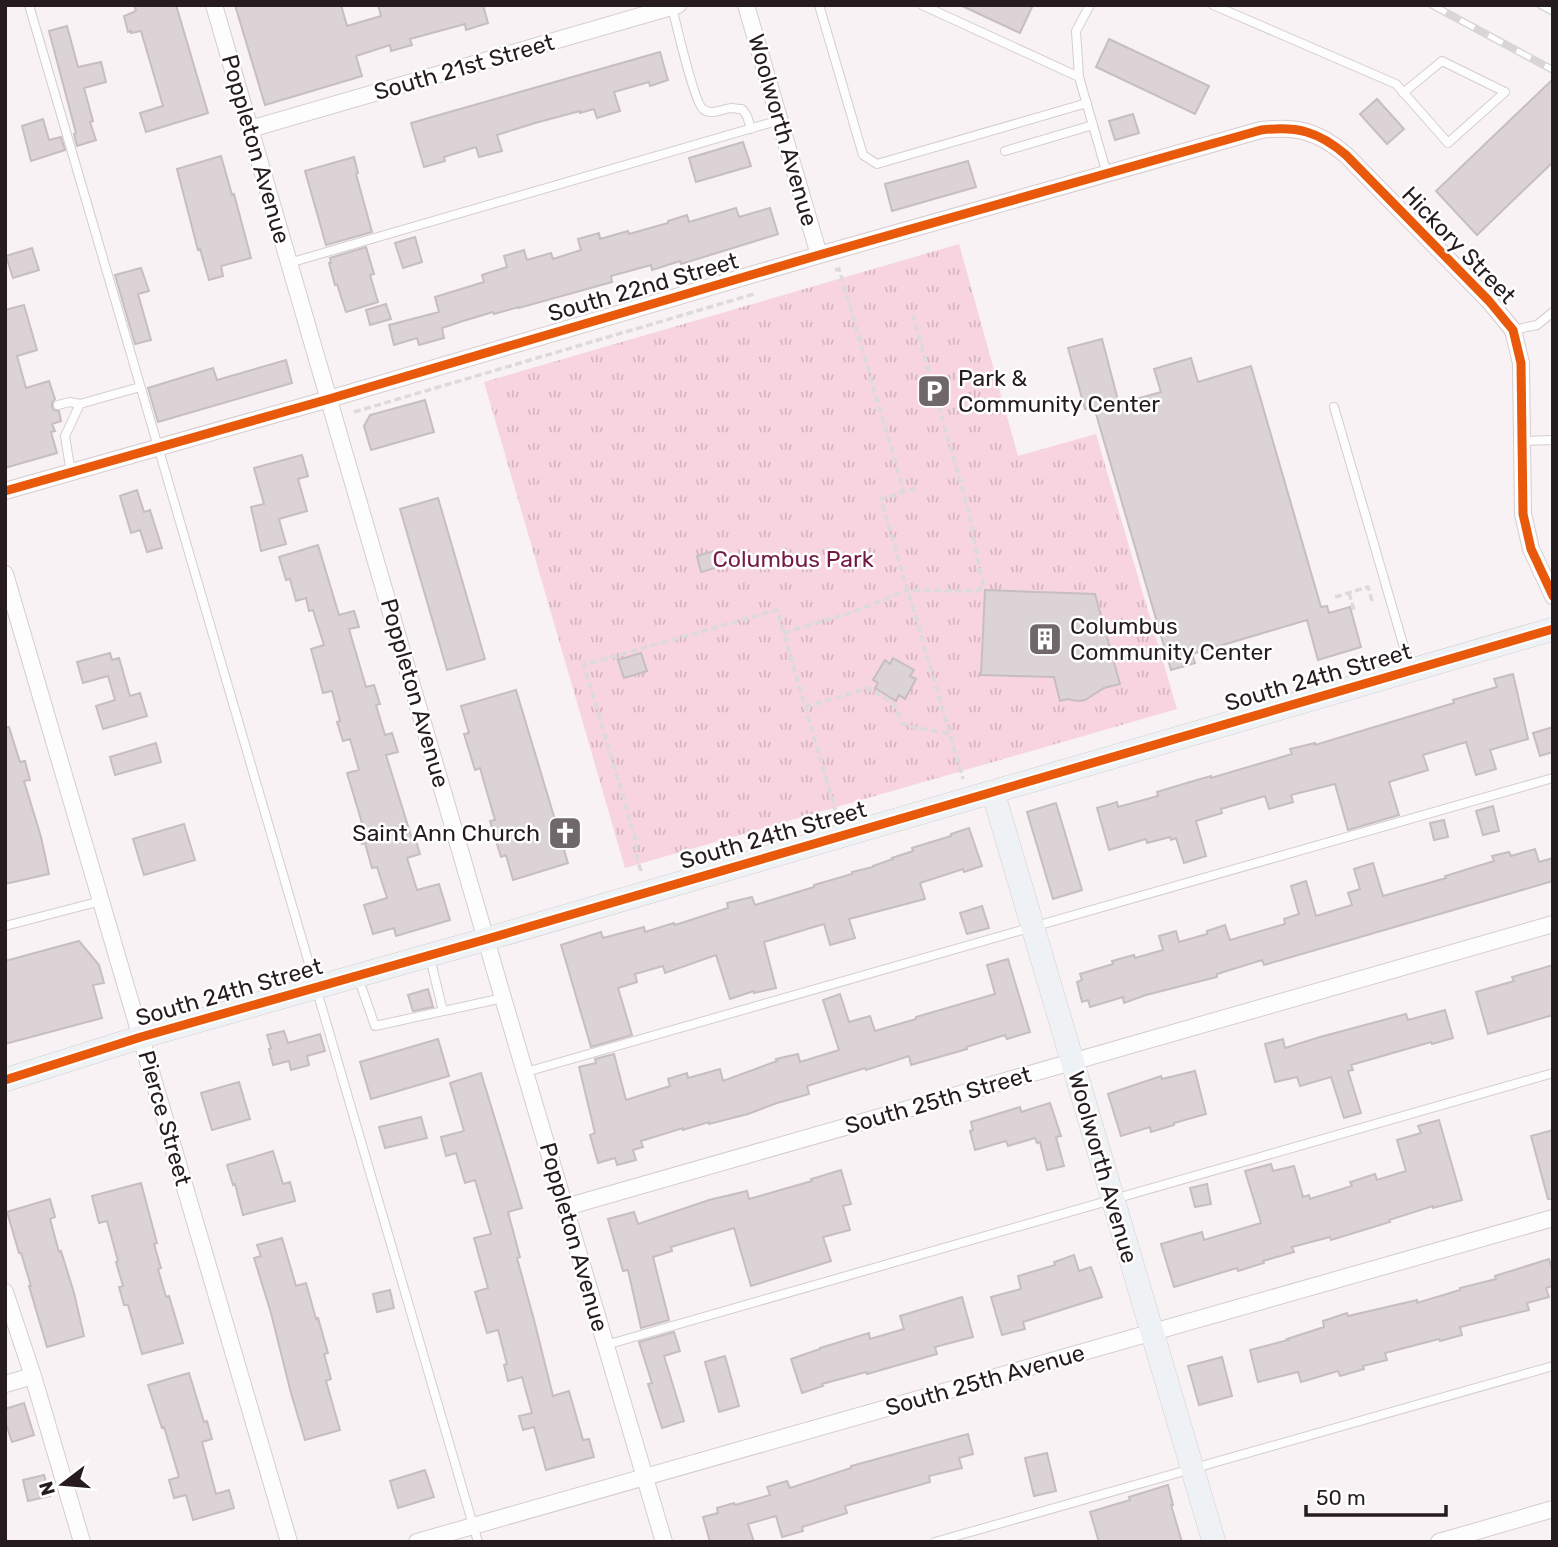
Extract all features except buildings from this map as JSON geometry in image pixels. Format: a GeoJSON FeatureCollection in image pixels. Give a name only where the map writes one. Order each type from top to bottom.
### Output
{"type":"FeatureCollection","features":[{"type":"Feature","properties":{"kind":"main road","name":"South 24th Street"},"geometry":{"type":"LineString","coordinates":[[5,1080],[141,1037],[1553,629]]}},
{"type":"Feature","properties":{"kind":"main road","name":"Woolworth Avenue"},"geometry":{"type":"LineString","coordinates":[[993,792],[1214,1542]]}},
{"type":"Feature","properties":{"kind":"street","name":"Poppleton Avenue"},"geometry":{"type":"LineString","coordinates":[[214,5],[664,1542]]}},
{"type":"Feature","properties":{"kind":"street","name":"Woolworth Avenue"},"geometry":{"type":"LineString","coordinates":[[747,5],[819,255]]}},
{"type":"Feature","properties":{"kind":"street","name":"South 21st Street"},"geometry":{"type":"LineString","coordinates":[[250,129],[675,6]]}},
{"type":"Feature","properties":{"kind":"street","name":"South 22nd Street"},"geometry":{"type":"LineString","coordinates":[[5,491],[1261,130],[1294,128]]}},
{"type":"Feature","properties":{"kind":"street","name":"Hickory Street"},"geometry":{"type":"LineString","coordinates":[[1294,128],[1320,136],[1346,155],[1489,300],[1513,330],[1521,363],[1523,514],[1531,549],[1553,596]]}},
{"type":"Feature","properties":{"kind":"street","name":"Pierce Street"},"geometry":{"type":"LineString","coordinates":[[5,573],[289,1542]]}},
{"type":"Feature","properties":{"kind":"street","name":"South 25th Street"},"geometry":{"type":"LineString","coordinates":[[566,1207],[1553,924]]}},
{"type":"Feature","properties":{"kind":"street","name":"South 25th Avenue"},"geometry":{"type":"LineString","coordinates":[[417,1542],[1553,1218]]}},
{"type":"Feature","properties":{"kind":"street"},"geometry":{"type":"LineString","coordinates":[[5,1292],[82,1542]]}},
{"type":"Feature","properties":{"kind":"street"},"geometry":{"type":"LineString","coordinates":[[5,1384],[33,1376]]}},
{"type":"Feature","properties":{"kind":"street"},"geometry":{"type":"LineString","coordinates":[[1439,1542],[1553,1509]]}},
{"type":"Feature","properties":{"kind":"lane"},"geometry":{"type":"LineString","coordinates":[[29,5],[478,1542]]}},
{"type":"Feature","properties":{"kind":"lane"},"geometry":{"type":"LineString","coordinates":[[819,5],[863,155],[877,164],[1087,103]]}},
{"type":"Feature","properties":{"kind":"lane"},"geometry":{"type":"LineString","coordinates":[[922,5],[1079,77]]}},
{"type":"Feature","properties":{"kind":"lane"},"geometry":{"type":"LineString","coordinates":[[1090,5],[1076,31],[1079,77],[1107,174]]}},
{"type":"Feature","properties":{"kind":"lane"},"geometry":{"type":"LineString","coordinates":[[1213,5],[1396,85],[1403,93],[1448,143],[1505,92],[1442,61],[1403,93]]}},
{"type":"Feature","properties":{"kind":"lane"},"geometry":{"type":"LineString","coordinates":[[675,6],[687,65],[699,103],[704,110],[711,112],[730,108],[742,109],[751,129]]}},
{"type":"Feature","properties":{"kind":"lane"},"geometry":{"type":"LineString","coordinates":[[289,263],[780,120]]}},
{"type":"Feature","properties":{"kind":"lane"},"geometry":{"type":"LineString","coordinates":[[1005,151],[1093,125]]}},
{"type":"Feature","properties":{"kind":"lane"},"geometry":{"type":"LineString","coordinates":[[1513,330],[1537,325],[1553,312]]}},
{"type":"Feature","properties":{"kind":"lane"},"geometry":{"type":"LineString","coordinates":[[58,405],[70,402],[80,404],[140,387]]}},
{"type":"Feature","properties":{"kind":"lane"},"geometry":{"type":"LineString","coordinates":[[71,473],[65,436],[80,404]]}},
{"type":"Feature","properties":{"kind":"lane"},"geometry":{"type":"LineString","coordinates":[[1334,407],[1410,671]]}},
{"type":"Feature","properties":{"kind":"lane"},"geometry":{"type":"LineString","coordinates":[[1522,441],[1553,440]]}},
{"type":"Feature","properties":{"kind":"lane"},"geometry":{"type":"LineString","coordinates":[[526,1072],[1553,778]]}},
{"type":"Feature","properties":{"kind":"lane"},"geometry":{"type":"LineString","coordinates":[[5,926],[101,901]]}},
{"type":"Feature","properties":{"kind":"lane"},"geometry":{"type":"LineString","coordinates":[[429,955],[443,1011]]}},
{"type":"Feature","properties":{"kind":"lane"},"geometry":{"type":"LineString","coordinates":[[357,975],[375,1026],[503,999]]}},
{"type":"Feature","properties":{"kind":"lane"},"geometry":{"type":"LineString","coordinates":[[606,1345],[1553,1073]]}},
{"type":"Feature","properties":{"kind":"lane"},"geometry":{"type":"LineString","coordinates":[[935,1542],[1553,1366]]}},
{"type":"Feature","properties":{"kind":"path"},"geometry":{"type":"LineString","coordinates":[[826,273],[839,269],[904,492]]}},
{"type":"Feature","properties":{"kind":"path"},"geometry":{"type":"LineString","coordinates":[[354,412],[760,292]]}},
{"type":"Feature","properties":{"kind":"path"},"geometry":{"type":"LineString","coordinates":[[784,633],[853,612],[908,590],[977,591],[984,586],[968,513],[912,312]]}},
{"type":"Feature","properties":{"kind":"path"},"geometry":{"type":"LineString","coordinates":[[916,488],[881,499],[963,779]]}},
{"type":"Feature","properties":{"kind":"path"},"geometry":{"type":"LineString","coordinates":[[1335,597],[1369,587],[1373,604]]}},
{"type":"Feature","properties":{"kind":"path"},"geometry":{"type":"LineString","coordinates":[[1349,593],[1354,610]]}},
{"type":"Feature","properties":{"kind":"path"},"geometry":{"type":"LineString","coordinates":[[641,871],[635,837],[584,665],[777,610],[836,816]]}},
{"type":"Feature","properties":{"kind":"path"},"geometry":{"type":"LineString","coordinates":[[805,707],[869,688],[894,704],[902,723],[951,734]]}},
{"type":"Feature","properties":{"kind":"green space","name":"Columbus Park"},"geometry":{"type":"Polygon","coordinates":[[[959,244],[1018,456],[1096,434],[1177,709],[625,868],[484,382],[959,244]]]}},
{"type":"Feature","properties":{"kind":"railway"},"geometry":{"type":"LineString","coordinates":[[1432,5],[1553,70]]}},
{"type":"Feature","properties":{"kind":"railway"},"geometry":{"type":"LineString","coordinates":[[1540,5],[1553,12]]}},
{"type":"Feature","properties":{"kind":"cycle path"},"geometry":{"type":"LineString","coordinates":[[5,491],[1261,130],[1286,129],[1316,135],[1346,155],[1489,301],[1513,330],[1521,363],[1523,514],[1531,549],[1553,596]]}},
{"type":"Feature","properties":{"kind":"cycle path"},"geometry":{"type":"LineString","coordinates":[[5,1080],[141,1037],[1553,629]]}},
{"type":"Feature","properties":{"kind":"place","name":"Park & Community Center"},"geometry":{"type":"Point","coordinates":[934,391]}},
{"type":"Feature","properties":{"kind":"place","name":"Columbus Community Center"},"geometry":{"type":"Point","coordinates":[1045,639]}},
{"type":"Feature","properties":{"kind":"place","name":"Saint Ann Church"},"geometry":{"type":"Point","coordinates":[565,833]}}]}
